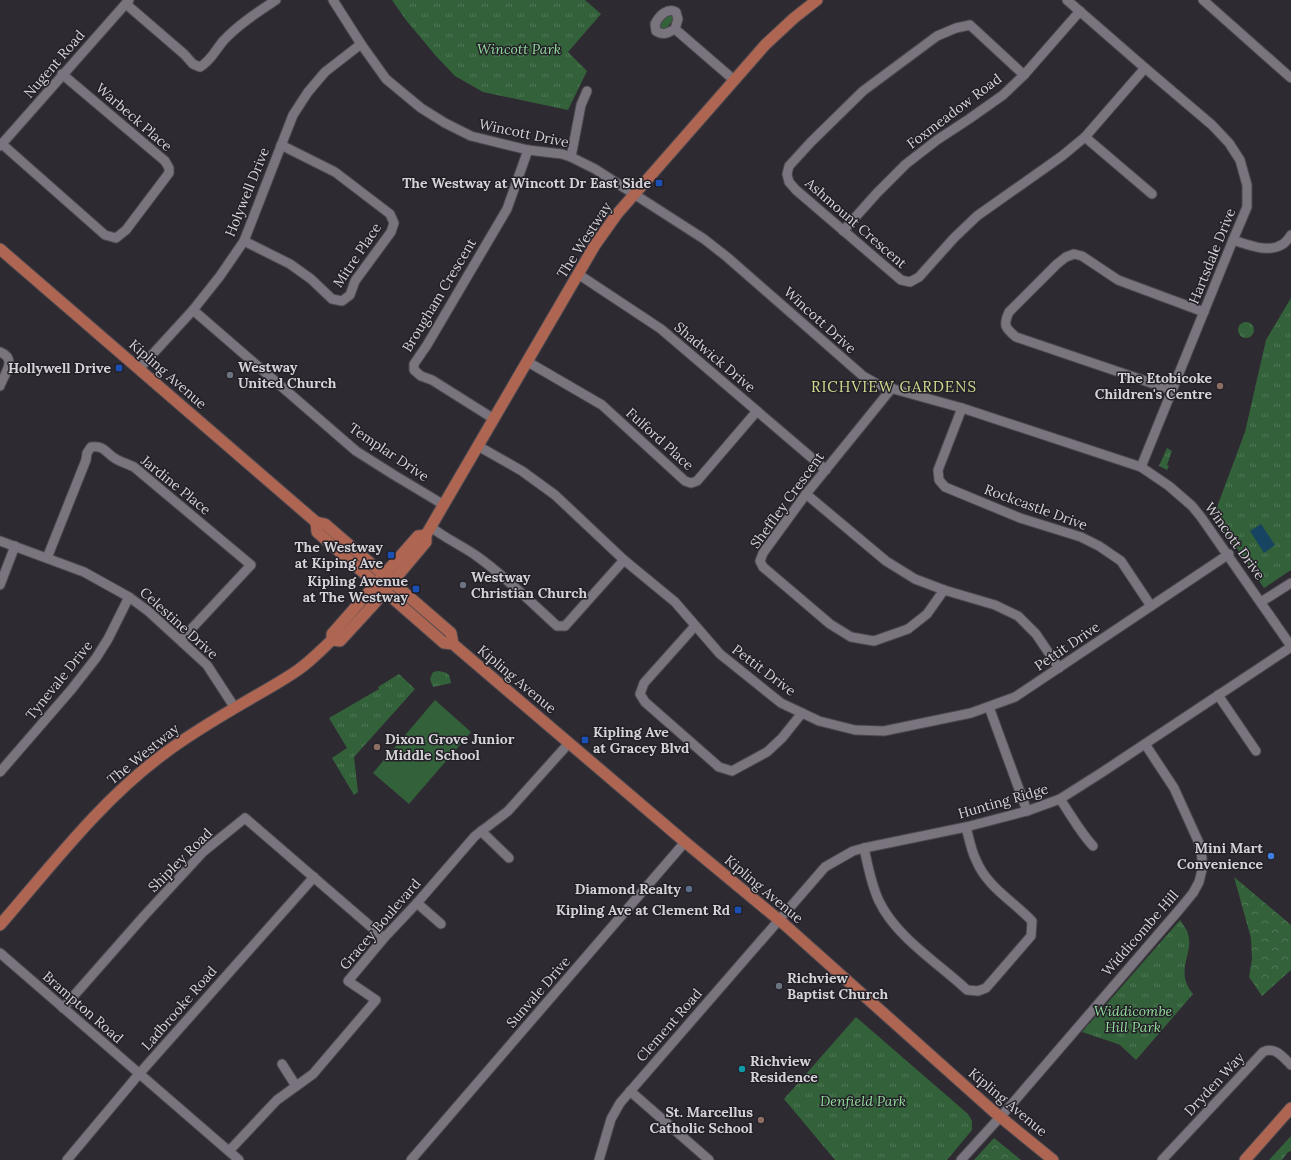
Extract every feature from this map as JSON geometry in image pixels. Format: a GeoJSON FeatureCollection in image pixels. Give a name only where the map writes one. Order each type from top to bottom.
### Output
{"type":"FeatureCollection","features":[{"type":"Feature","properties":{"kind":"main road","name":"The Westway"},"geometry":{"type":"LineString","coordinates":[[0,924],[88,824],[124,786],[174,746],[298,670],[332,640],[340,641],[426,542],[428,531],[578,274],[616,214],[772,39],[794,18],[817,0]]}},
{"type":"Feature","properties":{"kind":"main road","name":"Kipling Avenue"},"geometry":{"type":"LineString","coordinates":[[0,249],[316,522],[325,524],[451,633],[453,644]]}},
{"type":"Feature","properties":{"kind":"main road","name":"Kipling Avenue"},"geometry":{"type":"LineString","coordinates":[[316,522],[316,532],[444,643],[453,644],[685,842],[779,920],[1000,1117],[1053,1160]]}},
{"type":"Feature","properties":{"kind":"main road","name":"The Westway"},"geometry":{"type":"LineString","coordinates":[[332,640],[332,634],[375,583],[418,536],[428,531]]}},
{"type":"Feature","properties":{"kind":"main road"},"geometry":{"type":"LineString","coordinates":[[1245,1160],[1291,1108]]}},
{"type":"Feature","properties":{"kind":"street"},"geometry":{"type":"LineString","coordinates":[[127,2],[193,64],[200,67],[206,64],[224,40],[245,21],[276,0]]}},
{"type":"Feature","properties":{"kind":"street","name":"Wincott Drive"},"geometry":{"type":"LineString","coordinates":[[333,0],[361,44],[386,78],[427,112],[471,136],[528,150],[571,156],[595,169],[699,236],[728,257],[863,376],[879,385],[962,408],[1141,467],[1169,486],[1192,506],[1228,554],[1291,646]]}},
{"type":"Feature","properties":{"kind":"street","name":"Hartsdale Drive"},"geometry":{"type":"LineString","coordinates":[[1067,0],[1144,68],[1212,125],[1229,143],[1240,160],[1247,185],[1247,207],[1141,467]]}},
{"type":"Feature","properties":{"kind":"street"},"geometry":{"type":"LineString","coordinates":[[1203,0],[1291,78]]}},
{"type":"Feature","properties":{"kind":"street","name":"Nugent Road"},"geometry":{"type":"LineString","coordinates":[[1,145],[127,2]]}},
{"type":"Feature","properties":{"kind":"street","name":"Foxmeadow Road"},"geometry":{"type":"LineString","coordinates":[[843,231],[877,193],[906,164],[937,140],[1003,95],[1024,75],[1080,11]]}},
{"type":"Feature","properties":{"kind":"street","name":"Ashmount Crescent"},"geometry":{"type":"LineString","coordinates":[[1024,75],[970,25],[956,28],[937,36],[863,91],[789,166],[787,174],[789,182],[796,190],[901,280],[910,282],[919,277],[954,238],[977,216],[1062,156],[1085,137],[1144,68]]}},
{"type":"Feature","properties":{"kind":"street"},"geometry":{"type":"LineString","coordinates":[[675,29],[734,80]]}},
{"type":"Feature","properties":{"kind":"street","name":"Holywell Drive"},"geometry":{"type":"LineString","coordinates":[[139,369],[193,310],[220,276],[244,241],[293,115],[308,92],[325,72],[361,44]]}},
{"type":"Feature","properties":{"kind":"street","name":"Warbeck Place"},"geometry":{"type":"LineString","coordinates":[[1,145],[105,235],[116,238],[126,230],[169,174],[169,168],[165,161],[62,74]]}},
{"type":"Feature","properties":{"kind":"street"},"geometry":{"type":"LineString","coordinates":[[571,156],[581,105],[587,91]]}},
{"type":"Feature","properties":{"kind":"street"},"geometry":{"type":"LineString","coordinates":[[1085,137],[1152,194]]}},
{"type":"Feature","properties":{"kind":"street","name":"Mitre Place"},"geometry":{"type":"LineString","coordinates":[[244,241],[290,264],[311,279],[332,299],[342,301],[350,295],[355,281],[391,232],[394,223],[390,214],[335,172],[281,145]]}},
{"type":"Feature","properties":{"kind":"street","name":"Brougham Crescent"},"geometry":{"type":"LineString","coordinates":[[494,419],[432,380],[421,376],[414,370],[414,364],[427,345],[507,210],[528,150]]}},
{"type":"Feature","properties":{"kind":"street"},"geometry":{"type":"LineString","coordinates":[[1233,240],[1252,246],[1270,249],[1283,244],[1291,235]]}},
{"type":"Feature","properties":{"kind":"street"},"geometry":{"type":"LineString","coordinates":[[1172,390],[1016,337],[1007,329],[1005,320],[1009,312],[1058,264],[1066,257],[1074,254],[1082,256],[1118,280],[1204,312]]}},
{"type":"Feature","properties":{"kind":"street","name":"Shadwick Drive"},"geometry":{"type":"LineString","coordinates":[[578,274],[661,330],[826,470]]}},
{"type":"Feature","properties":{"kind":"street","name":"Templar Drive"},"geometry":{"type":"LineString","coordinates":[[193,310],[356,451],[444,505]]}},
{"type":"Feature","properties":{"kind":"street"},"geometry":{"type":"LineString","coordinates":[[0,352],[6,355],[9,360],[8,368],[0,386]]}},
{"type":"Feature","properties":{"kind":"street","name":"Fulford Place"},"geometry":{"type":"LineString","coordinates":[[528,362],[602,405],[685,481],[691,483],[697,481],[757,411]]}},
{"type":"Feature","properties":{"kind":"street","name":"Sheffley Crescent"},"geometry":{"type":"LineString","coordinates":[[892,388],[806,494],[763,553],[760,561],[762,567],[830,624],[851,637],[874,641],[908,629],[927,614],[944,590]]}},
{"type":"Feature","properties":{"kind":"street","name":"Rockcastle Drive"},"geometry":{"type":"LineString","coordinates":[[962,408],[938,470],[939,480],[945,487],[1020,518],[1081,536],[1099,546],[1121,561],[1151,606]]}},
{"type":"Feature","properties":{"kind":"street","name":"Jardine Place"},"geometry":{"type":"LineString","coordinates":[[47,558],[86,460],[86,453],[91,447],[99,446],[114,458],[134,467],[251,565],[181,640]]}},
{"type":"Feature","properties":{"kind":"street","name":"Pettit Drive"},"geometry":{"type":"LineString","coordinates":[[478,446],[522,471],[554,495],[624,560],[675,602],[720,654],[781,703],[819,721],[855,730],[884,731],[971,713],[1015,697],[1228,554]]}},
{"type":"Feature","properties":{"kind":"street"},"geometry":{"type":"LineString","coordinates":[[806,494],[886,561],[915,579],[944,590],[995,605],[1018,616],[1036,634],[1059,668]]}},
{"type":"Feature","properties":{"kind":"street"},"geometry":{"type":"LineString","coordinates":[[428,531],[443,536],[478,557],[520,592],[557,626],[565,626],[624,560]]}},
{"type":"Feature","properties":{"kind":"street","name":"Celestine Drive"},"geometry":{"type":"LineString","coordinates":[[0,541],[84,572],[129,597],[148,611],[207,665],[235,708]]}},
{"type":"Feature","properties":{"kind":"street"},"geometry":{"type":"LineString","coordinates":[[0,585],[15,546]]}},
{"type":"Feature","properties":{"kind":"street"},"geometry":{"type":"LineString","coordinates":[[1261,602],[1291,583]]}},
{"type":"Feature","properties":{"kind":"street","name":"Tynevale Drive"},"geometry":{"type":"LineString","coordinates":[[0,772],[71,690],[96,658],[108,639],[129,597]]}},
{"type":"Feature","properties":{"kind":"street"},"geometry":{"type":"LineString","coordinates":[[695,626],[644,683],[640,694],[645,702],[719,767],[732,771],[767,752],[782,738],[802,713]]}},
{"type":"Feature","properties":{"kind":"street","name":"Hunting Ridge"},"geometry":{"type":"LineString","coordinates":[[779,920],[825,867],[839,858],[853,851],[864,848],[966,827],[1027,812],[1060,799],[1291,646]]}},
{"type":"Feature","properties":{"kind":"street"},"geometry":{"type":"LineString","coordinates":[[1218,695],[1256,751]]}},
{"type":"Feature","properties":{"kind":"street"},"geometry":{"type":"LineString","coordinates":[[989,707],[1027,812]]}},
{"type":"Feature","properties":{"kind":"street","name":"Gracey Boulevard"},"geometry":{"type":"LineString","coordinates":[[229,1151],[276,1100],[313,1074],[376,1000],[348,981],[384,938],[481,831],[508,811],[569,743]]}},
{"type":"Feature","properties":{"kind":"street","name":"Widdicombe Hill"},"geometry":{"type":"LineString","coordinates":[[961,1160],[1179,910],[1193,893],[1199,882],[1202,870],[1202,858],[1199,843],[1174,788],[1145,744]]}},
{"type":"Feature","properties":{"kind":"street"},"geometry":{"type":"LineString","coordinates":[[1060,799],[1083,835],[1093,846]]}},
{"type":"Feature","properties":{"kind":"street","name":"Shipley Road"},"geometry":{"type":"LineString","coordinates":[[63,1008],[203,852],[245,818],[384,938]]}},
{"type":"Feature","properties":{"kind":"street"},"geometry":{"type":"LineString","coordinates":[[864,848],[871,880],[880,902],[890,919],[910,940],[967,990],[978,991],[986,988],[1031,936],[1032,921],[1023,911],[992,885],[976,860],[966,827]]}},
{"type":"Feature","properties":{"kind":"street"},"geometry":{"type":"LineString","coordinates":[[481,831],[509,858]]}},
{"type":"Feature","properties":{"kind":"street","name":"Sunvale Drive"},"geometry":{"type":"LineString","coordinates":[[411,1160],[685,842]]}},
{"type":"Feature","properties":{"kind":"street","name":"Ladbrooke Road"},"geometry":{"type":"LineString","coordinates":[[66,1160],[139,1074],[314,877]]}},
{"type":"Feature","properties":{"kind":"street"},"geometry":{"type":"LineString","coordinates":[[417,903],[441,924]]}},
{"type":"Feature","properties":{"kind":"street","name":"Clement Road"},"geometry":{"type":"LineString","coordinates":[[599,1160],[611,1119],[620,1103],[779,920]]}},
{"type":"Feature","properties":{"kind":"street","name":"Brampton Road"},"geometry":{"type":"LineString","coordinates":[[0,953],[239,1160]]}},
{"type":"Feature","properties":{"kind":"street","name":"Dryden Way"},"geometry":{"type":"LineString","coordinates":[[1162,1160],[1263,1052],[1269,1050],[1275,1051],[1291,1065]]}},
{"type":"Feature","properties":{"kind":"street"},"geometry":{"type":"LineString","coordinates":[[282,1064],[296,1086]]}},
{"type":"Feature","properties":{"kind":"street"},"geometry":{"type":"LineString","coordinates":[[630,1091],[709,1160]]}},
{"type":"Feature","properties":{"kind":"green space","name":"Wincott Park"},"geometry":{"type":"Polygon","coordinates":[[[392,0],[585,0],[601,14],[568,52],[587,71],[568,110],[483,92],[455,76],[406,20],[392,0]]]}},
{"type":"Feature","properties":{"kind":"green space"},"geometry":{"type":"Polygon","coordinates":[[[671,13],[674,19],[666,29],[661,30],[658,26],[667,14],[671,13]]]}},
{"type":"Feature","properties":{"kind":"green space"},"geometry":{"type":"Polygon","coordinates":[[[1291,298],[1291,570],[1264,588],[1214,515],[1245,432],[1266,340],[1291,298]]]}},
{"type":"Feature","properties":{"kind":"green space"},"geometry":{"type":"Polygon","coordinates":[[[1243,322],[1249,322],[1254,327],[1252,336],[1249,338],[1243,338],[1238,333],[1238,327],[1243,322]]]}},
{"type":"Feature","properties":{"kind":"green space"},"geometry":{"type":"Polygon","coordinates":[[[1167,448],[1172,451],[1167,465],[1169,466],[1167,470],[1159,466],[1167,448]]]}},
{"type":"Feature","properties":{"kind":"green space"},"geometry":{"type":"Polygon","coordinates":[[[438,671],[448,674],[451,683],[433,687],[430,679],[433,672],[438,671]]]}},
{"type":"Feature","properties":{"kind":"green space"},"geometry":{"type":"Polygon","coordinates":[[[399,674],[415,689],[354,757],[358,792],[354,795],[332,758],[347,748],[329,718],[379,689],[378,687],[399,674]]]}},
{"type":"Feature","properties":{"kind":"green space"},"geometry":{"type":"Polygon","coordinates":[[[435,700],[471,732],[409,804],[373,773],[435,700]]]}},
{"type":"Feature","properties":{"kind":"green space"},"geometry":{"type":"Polygon","coordinates":[[[1234,877],[1291,925],[1291,970],[1262,996],[1249,977],[1252,959],[1251,938],[1234,877]]]}},
{"type":"Feature","properties":{"kind":"green space","name":"Widdicombe Hill Park"},"geometry":{"type":"Polygon","coordinates":[[[1180,920],[1187,931],[1189,939],[1185,977],[1187,985],[1193,994],[1136,1060],[1120,1045],[1082,1032],[1180,920]]]}},
{"type":"Feature","properties":{"kind":"green space","name":"Denfield Park"},"geometry":{"type":"Polygon","coordinates":[[[856,1017],[968,1114],[972,1121],[972,1130],[947,1160],[835,1160],[784,1099],[856,1017]]]}},
{"type":"Feature","properties":{"kind":"green space"},"geometry":{"type":"Polygon","coordinates":[[[1291,1136],[1291,1151],[1288,1152],[1282,1160],[1269,1160],[1291,1136]]]}},
{"type":"Feature","properties":{"kind":"green space"},"geometry":{"type":"Polygon","coordinates":[[[994,1138],[1021,1160],[974,1160],[994,1138]]]}},
{"type":"Feature","properties":{"kind":"water"},"geometry":{"type":"Polygon","coordinates":[[[1261,524],[1275,545],[1264,553],[1250,531],[1261,524]]]}},
{"type":"Feature","properties":{"kind":"place","name":"The Westway at Wincott Dr East Side"},"geometry":{"type":"Point","coordinates":[659,183]}},
{"type":"Feature","properties":{"kind":"place","name":"Hollywell Drive"},"geometry":{"type":"Point","coordinates":[119,368]}},
{"type":"Feature","properties":{"kind":"place","name":"Westway United Church"},"geometry":{"type":"Point","coordinates":[230,375]}},
{"type":"Feature","properties":{"kind":"place","name":"The Etobicoke Children's Centre"},"geometry":{"type":"Point","coordinates":[1220,386]}},
{"type":"Feature","properties":{"kind":"place","name":"The Westway at Kiping Ave"},"geometry":{"type":"Point","coordinates":[391,555]}},
{"type":"Feature","properties":{"kind":"place","name":"Westway Christian Church"},"geometry":{"type":"Point","coordinates":[463,585]}},
{"type":"Feature","properties":{"kind":"place","name":"Kipling Avenue at The Westway"},"geometry":{"type":"Point","coordinates":[416,589]}},
{"type":"Feature","properties":{"kind":"place","name":"Kipling Ave at Gracey Blvd"},"geometry":{"type":"Point","coordinates":[585,740]}},
{"type":"Feature","properties":{"kind":"place","name":"Dixon Grove Junior Middle School"},"geometry":{"type":"Point","coordinates":[377,747]}},
{"type":"Feature","properties":{"kind":"place","name":"Mini Mart Convenience"},"geometry":{"type":"Point","coordinates":[1271,856]}},
{"type":"Feature","properties":{"kind":"place","name":"Diamond Realty"},"geometry":{"type":"Point","coordinates":[689,889]}},
{"type":"Feature","properties":{"kind":"place","name":"Kipling Ave at Clement Rd"},"geometry":{"type":"Point","coordinates":[738,910]}},
{"type":"Feature","properties":{"kind":"place","name":"Richview Baptist Church"},"geometry":{"type":"Point","coordinates":[779,986]}},
{"type":"Feature","properties":{"kind":"place","name":"Richview Residence"},"geometry":{"type":"Point","coordinates":[742,1069]}},
{"type":"Feature","properties":{"kind":"place","name":"St. Marcellus Catholic School"},"geometry":{"type":"Point","coordinates":[761,1120]}},
{"type":"Feature","properties":{"kind":"district","name":"RICHVIEW GARDENS"},"geometry":{"type":"Point","coordinates":[894,386]}}]}
